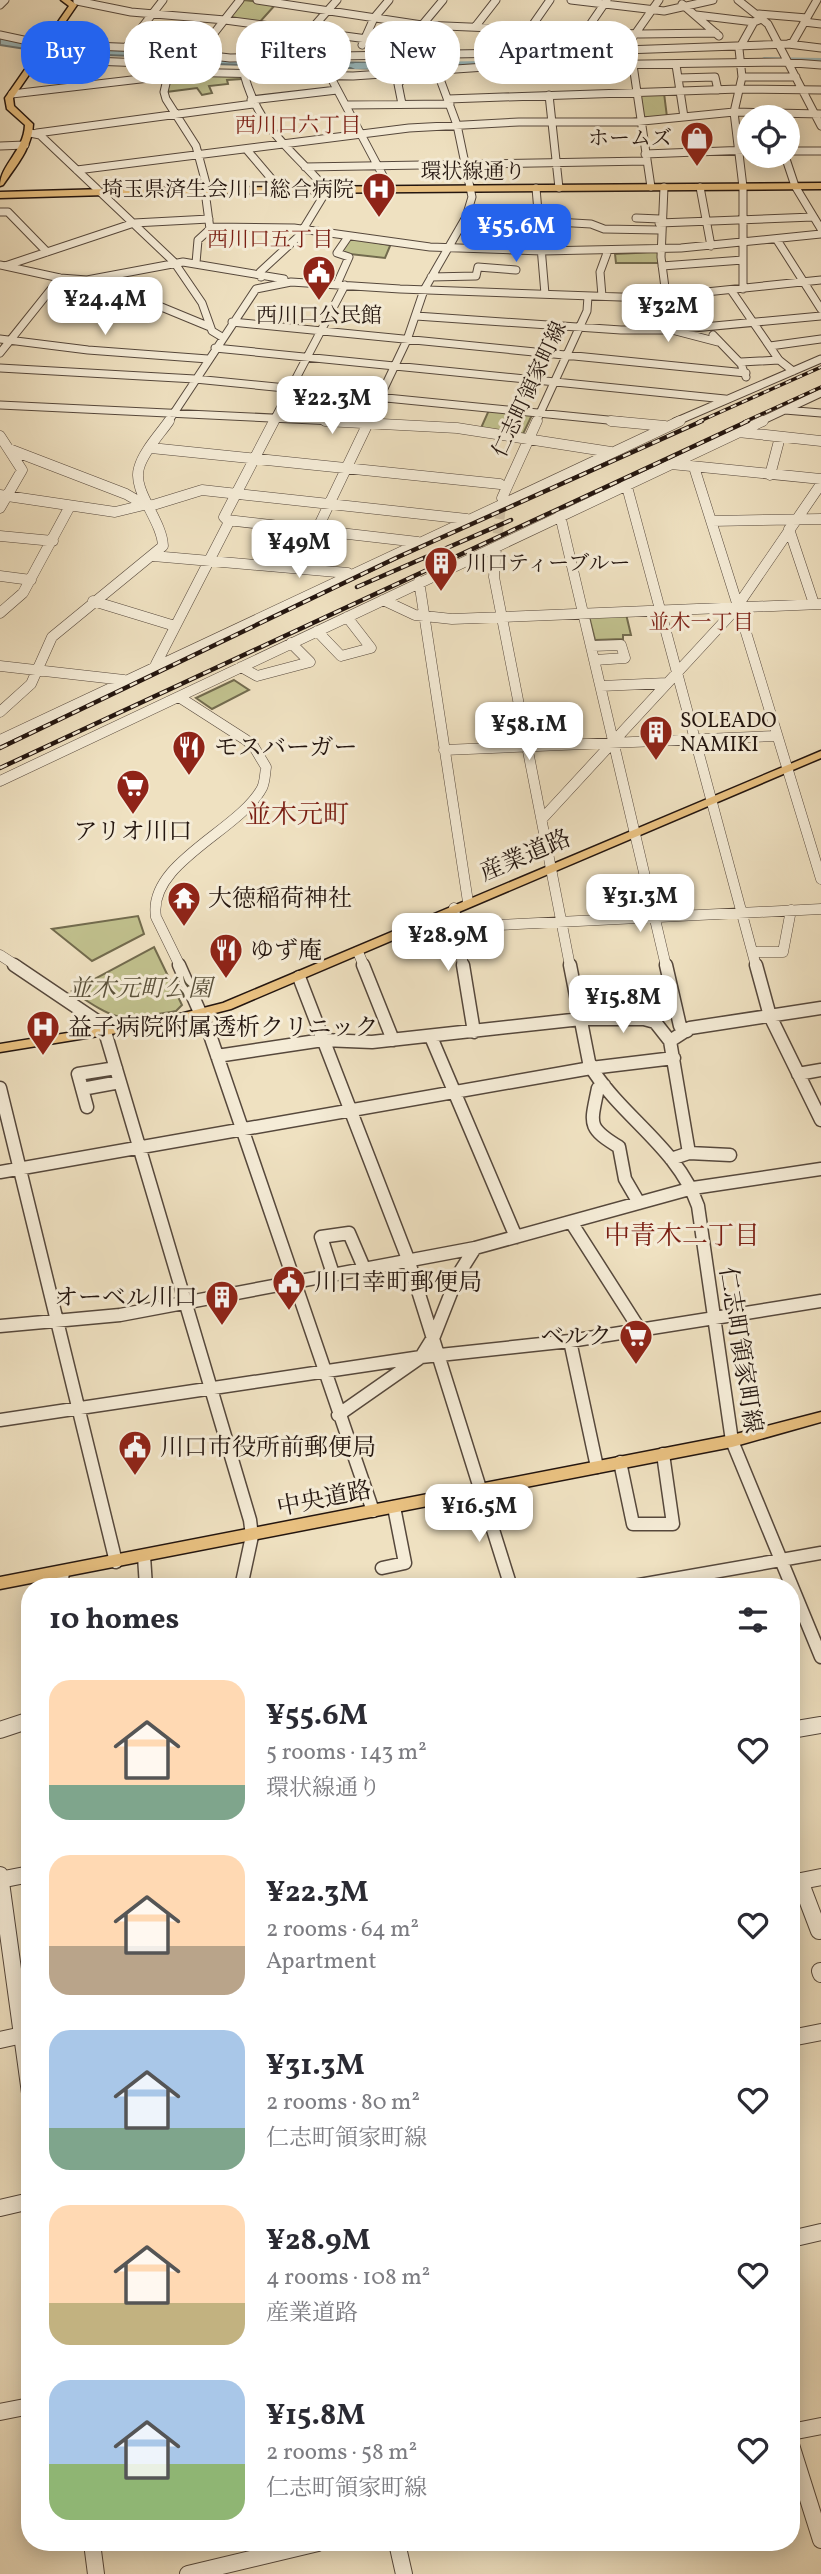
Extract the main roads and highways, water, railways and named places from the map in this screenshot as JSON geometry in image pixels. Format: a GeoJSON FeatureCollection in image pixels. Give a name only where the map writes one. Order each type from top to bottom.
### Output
{"type":"FeatureCollection","features":[{"type":"Feature","properties":{"kind":"main road"},"geometry":{"type":"LineString","coordinates":[[0,183],[5,169],[33,133],[29,124],[4,105],[76,2],[65,0]]}},
{"type":"Feature","properties":{"kind":"main road","name":"環状線通り"},"geometry":{"type":"LineString","coordinates":[[0,195],[821,186]]}},
{"type":"Feature","properties":{"kind":"main road","name":"産業道路"},"geometry":{"type":"LineString","coordinates":[[0,1048],[202,1013],[299,977],[552,866],[821,754]]}},
{"type":"Feature","properties":{"kind":"main road","name":"中央道路"},"geometry":{"type":"LineString","coordinates":[[65,1578],[144,1556],[732,1441],[821,1417]]}},
{"type":"Feature","properties":{"kind":"main road","name":"中央道路"},"geometry":{"type":"LineString","coordinates":[[0,1583],[21,1582]]}},
{"type":"Feature","properties":{"kind":"water"},"geometry":{"type":"Polygon","coordinates":[[[0,38],[21,40],[21,48],[0,45],[0,38]]]}},
{"type":"Feature","properties":{"kind":"water"},"geometry":{"type":"Polygon","coordinates":[[[110,48],[124,49],[124,56],[110,55],[110,48]]]}},
{"type":"Feature","properties":{"kind":"water"},"geometry":{"type":"Polygon","coordinates":[[[222,57],[236,58],[236,65],[222,64],[222,57]]]}},
{"type":"Feature","properties":{"kind":"water"},"geometry":{"type":"Polygon","coordinates":[[[351,62],[365,63],[365,68],[351,68],[351,62]]]}},
{"type":"Feature","properties":{"kind":"waterway"},"geometry":{"type":"LineString","coordinates":[[764,60],[821,61]]}},
{"type":"Feature","properties":{"kind":"waterway"},"geometry":{"type":"LineString","coordinates":[[355,66],[474,64]]}},
{"type":"Feature","properties":{"kind":"tunnel"},"geometry":{"type":"LineString","coordinates":[[496,548],[502,498]]}},
{"type":"Feature","properties":{"kind":"railway"},"geometry":{"type":"LineString","coordinates":[[698,422],[821,367]]}},
{"type":"Feature","properties":{"kind":"railway"},"geometry":{"type":"LineString","coordinates":[[744,422],[821,387]]}},
{"type":"Feature","properties":{"kind":"railway"},"geometry":{"type":"LineString","coordinates":[[0,748],[398,557],[702,421]]}},
{"type":"Feature","properties":{"kind":"railway"},"geometry":{"type":"LineString","coordinates":[[0,768],[748,421]]}},
{"type":"Feature","properties":{"kind":"railway"},"geometry":{"type":"LineString","coordinates":[[357,587],[511,520]]}},
{"type":"Feature","properties":{"kind":"place","name":"ホームズ"},"geometry":{"type":"Point","coordinates":[697,168]}},
{"type":"Feature","properties":{"kind":"place","name":"埼玉県済生会川口総合病院"},"geometry":{"type":"Point","coordinates":[379,219]}},
{"type":"Feature","properties":{"kind":"place","name":"西川口公民館"},"geometry":{"type":"Point","coordinates":[319,302]}},
{"type":"Feature","properties":{"kind":"place","name":"川口ティーブルー"},"geometry":{"type":"Point","coordinates":[441,593]}},
{"type":"Feature","properties":{"kind":"place","name":"SOLEADO NAMIKI"},"geometry":{"type":"Point","coordinates":[656,762]}},
{"type":"Feature","properties":{"kind":"place","name":"モスバーガー"},"geometry":{"type":"Point","coordinates":[189,777]}},
{"type":"Feature","properties":{"kind":"place","name":"アリオ川口"},"geometry":{"type":"Point","coordinates":[133,816]}},
{"type":"Feature","properties":{"kind":"place","name":"大徳稲荷神社"},"geometry":{"type":"Point","coordinates":[184,928]}},
{"type":"Feature","properties":{"kind":"place","name":"ゆず庵"},"geometry":{"type":"Point","coordinates":[226,980]}},
{"type":"Feature","properties":{"kind":"place","name":"益子病院附属透析クリニック"},"geometry":{"type":"Point","coordinates":[43,1057]}},
{"type":"Feature","properties":{"kind":"place","name":"川口幸町郵便局"},"geometry":{"type":"Point","coordinates":[289,1312]}},
{"type":"Feature","properties":{"kind":"place","name":"オーベル川口"},"geometry":{"type":"Point","coordinates":[222,1327]}},
{"type":"Feature","properties":{"kind":"place","name":"ベルク"},"geometry":{"type":"Point","coordinates":[636,1366]}},
{"type":"Feature","properties":{"kind":"place","name":"川口市役所前郵便局"},"geometry":{"type":"Point","coordinates":[135,1477]}},
{"type":"Feature","properties":{"kind":"district","name":"西川口六丁目"},"geometry":{"type":"Point","coordinates":[298,125]}},
{"type":"Feature","properties":{"kind":"district","name":"西川口五丁目"},"geometry":{"type":"Point","coordinates":[270,239]}},
{"type":"Feature","properties":{"kind":"district","name":"並木一丁目"},"geometry":{"type":"Point","coordinates":[701,622]}},
{"type":"Feature","properties":{"kind":"district","name":"並木元町"},"geometry":{"type":"Point","coordinates":[297,814]}},
{"type":"Feature","properties":{"kind":"district","name":"中青木二丁目"},"geometry":{"type":"Point","coordinates":[682,1235]}},
{"type":"Feature","properties":{"kind":"park label","name":"並木元町公園"},"geometry":{"type":"Point","coordinates":[140,988]}}]}
